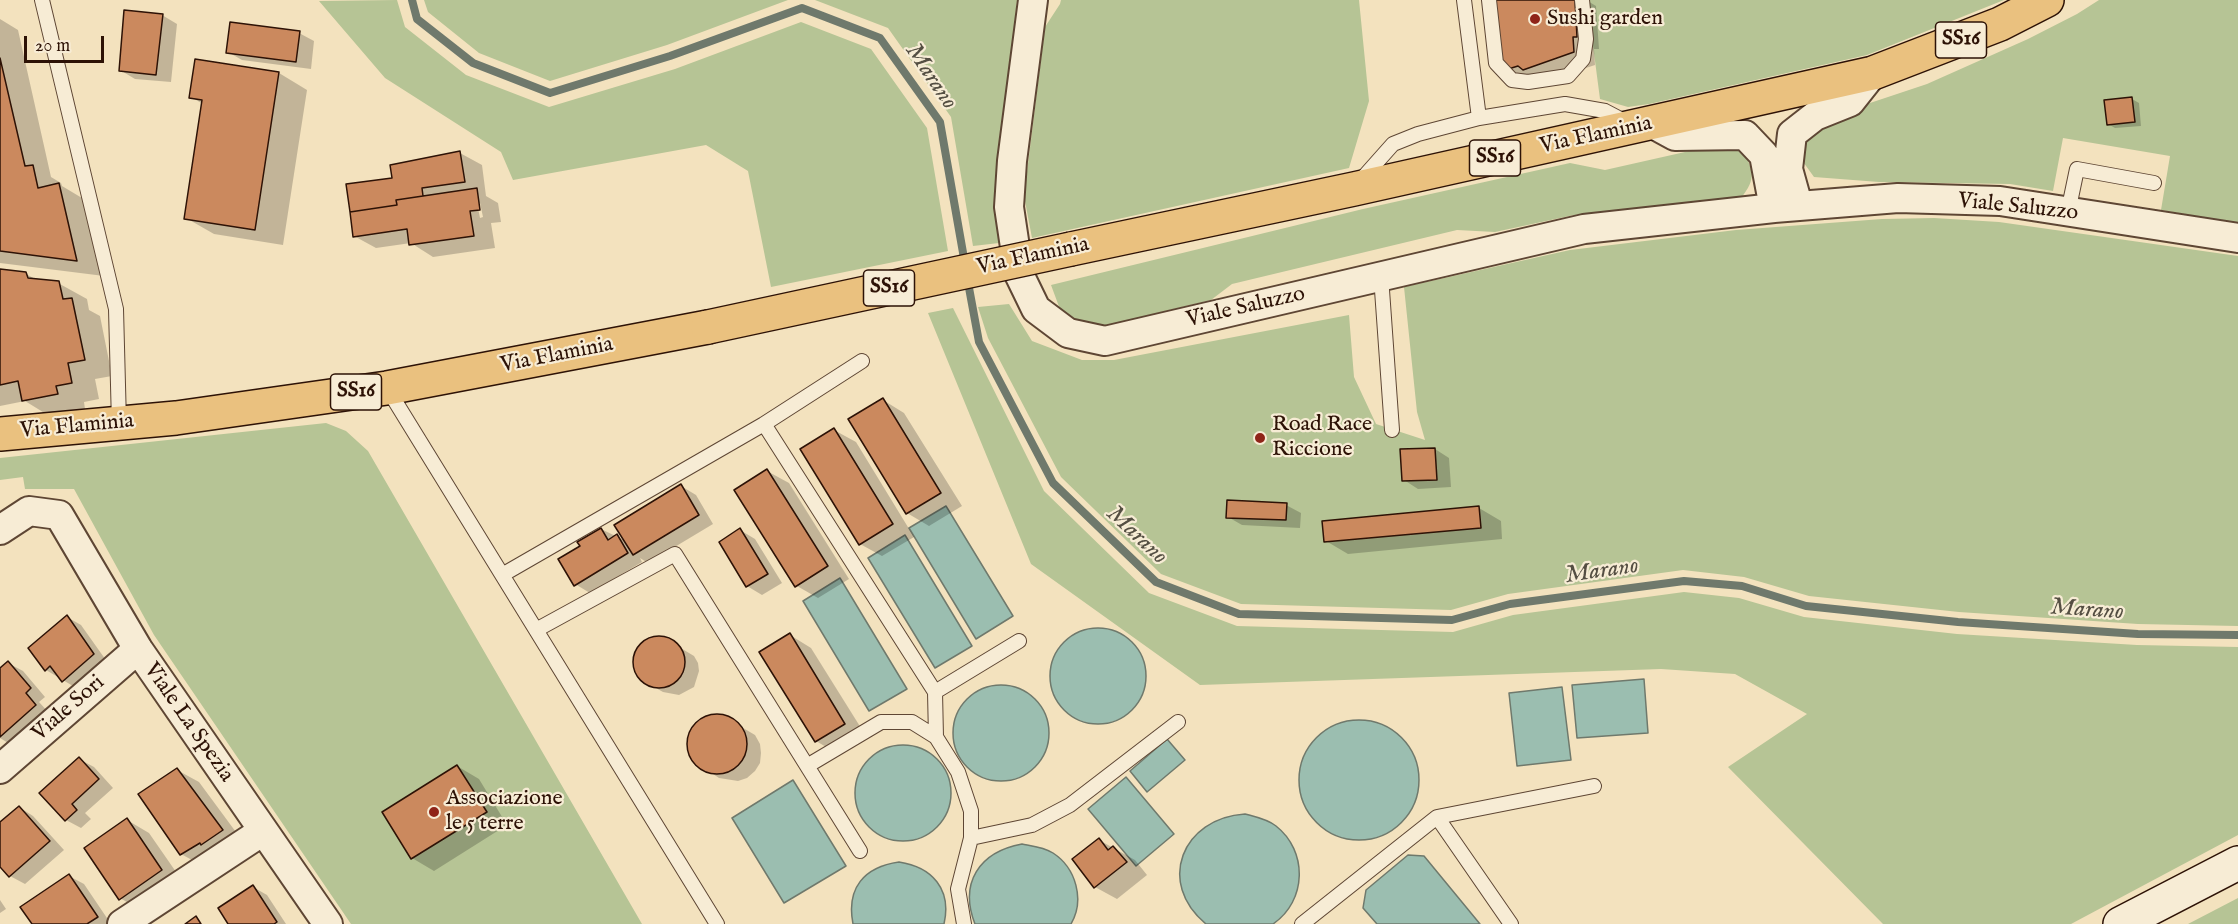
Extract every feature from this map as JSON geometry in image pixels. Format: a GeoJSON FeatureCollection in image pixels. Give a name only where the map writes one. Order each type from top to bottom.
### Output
{"type":"FeatureCollection","features":[{"type":"Feature","properties":{"kind":"main road","name":"Via Flaminia"},"geometry":{"type":"LineString","coordinates":[[0,434],[176,418],[387,388],[708,327],[1354,189],[1874,73],[2000,24],[2047,0]]}},
{"type":"Feature","properties":{"kind":"street","name":"Viale Saluzzo"},"geometry":{"type":"LineString","coordinates":[[1033,0],[1012,161],[1009,207],[1019,274],[1036,309],[1068,333],[1105,341],[1584,229],[1786,207],[1898,198],[2000,201],[2238,238]]}},
{"type":"Feature","properties":{"kind":"street"},"geometry":{"type":"LineString","coordinates":[[1786,207],[1791,134],[1815,116],[1850,102],[1874,73]]}},
{"type":"Feature","properties":{"kind":"street"},"geometry":{"type":"LineString","coordinates":[[1645,125],[1675,136],[1745,135],[1764,155],[1786,207]]}},
{"type":"Feature","properties":{"kind":"street","name":"Viale La Spezia"},"geometry":{"type":"LineString","coordinates":[[0,530],[29,511],[59,515],[138,650],[328,924]]}},
{"type":"Feature","properties":{"kind":"street","name":"Viale Sori"},"geometry":{"type":"LineString","coordinates":[[0,768],[138,650]]}},
{"type":"Feature","properties":{"kind":"street"},"geometry":{"type":"LineString","coordinates":[[122,924],[263,831]]}},
{"type":"Feature","properties":{"kind":"street"},"geometry":{"type":"LineString","coordinates":[[2120,924],[2238,862]]}},
{"type":"Feature","properties":{"kind":"lane"},"geometry":{"type":"LineString","coordinates":[[42,0],[116,309],[119,423]]}},
{"type":"Feature","properties":{"kind":"lane"},"geometry":{"type":"LineString","coordinates":[[1464,0],[1463,26],[1479,118]]}},
{"type":"Feature","properties":{"kind":"lane"},"geometry":{"type":"LineString","coordinates":[[1489,0],[1496,63],[1512,80],[1528,82],[1568,76],[1583,59],[1586,39],[1582,0]]}},
{"type":"Feature","properties":{"kind":"lane"},"geometry":{"type":"LineString","coordinates":[[1354,189],[1393,144],[1418,134],[1479,118],[1565,104],[1605,111],[1645,125]]}},
{"type":"Feature","properties":{"kind":"lane"},"geometry":{"type":"LineString","coordinates":[[2068,212],[2077,170],[2154,183]]}},
{"type":"Feature","properties":{"kind":"lane"},"geometry":{"type":"LineString","coordinates":[[1381,276],[1392,430]]}},
{"type":"Feature","properties":{"kind":"lane"},"geometry":{"type":"LineString","coordinates":[[502,575],[764,424],[862,361]]}},
{"type":"Feature","properties":{"kind":"lane"},"geometry":{"type":"LineString","coordinates":[[387,388],[717,924]]}},
{"type":"Feature","properties":{"kind":"lane"},"geometry":{"type":"LineString","coordinates":[[764,424],[935,692],[936,737]]}},
{"type":"Feature","properties":{"kind":"lane"},"geometry":{"type":"LineString","coordinates":[[536,630],[675,555],[860,851]]}},
{"type":"Feature","properties":{"kind":"lane"},"geometry":{"type":"LineString","coordinates":[[935,692],[1019,641]]}},
{"type":"Feature","properties":{"kind":"lane"},"geometry":{"type":"LineString","coordinates":[[807,766],[881,722],[912,722],[936,737],[958,772],[971,811],[971,838],[958,889],[964,924]]}},
{"type":"Feature","properties":{"kind":"lane"},"geometry":{"type":"LineString","coordinates":[[971,838],[1032,825],[1070,805],[1178,722]]}},
{"type":"Feature","properties":{"kind":"lane"},"geometry":{"type":"LineString","coordinates":[[1302,924],[1437,818],[1594,786]]}},
{"type":"Feature","properties":{"kind":"lane"},"geometry":{"type":"LineString","coordinates":[[1437,818],[1511,924]]}},
{"type":"Feature","properties":{"kind":"green space"},"geometry":{"type":"Polygon","coordinates":[[[397,0],[405,27],[466,75],[549,107],[675,69],[801,22],[871,49],[927,128],[948,251],[771,287],[748,171],[706,145],[513,180],[501,152],[385,78],[319,1],[397,0]]]}},
{"type":"Feature","properties":{"kind":"green space"},"geometry":{"type":"Polygon","coordinates":[[[424,0],[788,0],[667,45],[550,81],[479,53],[428,12],[424,0]]]}},
{"type":"Feature","properties":{"kind":"green space"},"geometry":{"type":"Polygon","coordinates":[[[815,0],[1017,0],[996,189],[999,243],[973,246],[951,117],[888,28],[815,0]]]}},
{"type":"Feature","properties":{"kind":"green space"},"geometry":{"type":"Polygon","coordinates":[[[1061,0],[1359,0],[1369,101],[1349,168],[1032,238],[1024,196],[1045,27],[1061,0]]]}},
{"type":"Feature","properties":{"kind":"green space"},"geometry":{"type":"Polygon","coordinates":[[[1587,0],[2004,0],[1867,55],[1628,107],[1600,99],[1587,0]]]}},
{"type":"Feature","properties":{"kind":"green space"},"geometry":{"type":"Polygon","coordinates":[[[2099,0],[2238,0],[2238,223],[2161,210],[2170,156],[2063,138],[2053,191],[2010,184],[1879,182],[1814,177],[1801,159],[1804,137],[1822,119],[1927,84],[2028,39],[2099,0]]]}},
{"type":"Feature","properties":{"kind":"green space"},"geometry":{"type":"Polygon","coordinates":[[[1725,143],[1743,150],[1751,169],[1751,180],[1741,198],[1574,215],[1495,232],[1457,230],[1232,284],[1211,300],[1103,326],[1079,324],[1061,312],[1051,285],[1363,209],[1570,163],[1605,170],[1725,143]]]}},
{"type":"Feature","properties":{"kind":"green space"},"geometry":{"type":"Polygon","coordinates":[[[1934,218],[1999,222],[2238,256],[2238,626],[2138,624],[1959,612],[1809,596],[1744,577],[1683,570],[1508,594],[1451,610],[1241,604],[1161,574],[1061,477],[988,338],[978,307],[1009,304],[1032,341],[1082,360],[1114,360],[1349,315],[1354,377],[1376,424],[1425,440],[1417,412],[1404,287],[1570,250],[1736,230],[1882,219],[1934,218]]]}},
{"type":"Feature","properties":{"kind":"green space"},"geometry":{"type":"Polygon","coordinates":[[[953,308],[1044,491],[1149,593],[1237,626],[1453,632],[1513,615],[1684,592],[1739,598],[1804,617],[1957,634],[2137,645],[2238,647],[2238,835],[2071,924],[1883,924],[1728,767],[1807,714],[1735,674],[1661,669],[1200,685],[1031,564],[928,313],[953,308]]]}},
{"type":"Feature","properties":{"kind":"green space"},"geometry":{"type":"Polygon","coordinates":[[[326,423],[346,431],[368,451],[642,924],[351,924],[154,635],[74,489],[25,489],[23,477],[0,480],[0,458],[326,423]]]}},
{"type":"Feature","properties":{"kind":"green space"},"geometry":{"type":"Polygon","coordinates":[[[2238,898],[2238,924],[2188,924],[2238,898]]]}},
{"type":"Feature","properties":{"kind":"shaded area"},"geometry":{"type":"Polygon","coordinates":[[[946,506],[1013,616],[976,639],[909,528],[946,506]]]}},
{"type":"Feature","properties":{"kind":"shaded area"},"geometry":{"type":"Polygon","coordinates":[[[905,535],[972,646],[935,668],[868,558],[905,535]]]}},
{"type":"Feature","properties":{"kind":"shaded area"},"geometry":{"type":"Polygon","coordinates":[[[840,578],[907,689],[869,711],[803,601],[840,578]]]}},
{"type":"Feature","properties":{"kind":"shaded area"},"geometry":{"type":"Polygon","coordinates":[[[1098,628],[1116,632],[1132,642],[1142,658],[1146,676],[1142,694],[1132,710],[1116,720],[1098,724],[1080,720],[1064,710],[1054,694],[1050,676],[1054,658],[1064,642],[1080,632],[1098,628]]]}},
{"type":"Feature","properties":{"kind":"shaded area"},"geometry":{"type":"Polygon","coordinates":[[[1644,679],[1648,733],[1577,738],[1572,685],[1644,679]]]}},
{"type":"Feature","properties":{"kind":"shaded area"},"geometry":{"type":"Polygon","coordinates":[[[1001,685],[1019,689],[1035,699],[1045,715],[1049,733],[1045,751],[1035,767],[1019,777],[1001,781],[983,777],[967,767],[957,751],[953,733],[957,715],[967,699],[983,689],[1001,685]]]}},
{"type":"Feature","properties":{"kind":"shaded area"},"geometry":{"type":"Polygon","coordinates":[[[1562,687],[1571,760],[1517,766],[1509,693],[1562,687]]]}},
{"type":"Feature","properties":{"kind":"shaded area"},"geometry":{"type":"Polygon","coordinates":[[[1359,720],[1382,725],[1401,738],[1414,757],[1419,780],[1414,803],[1401,822],[1382,835],[1359,840],[1336,835],[1317,822],[1304,803],[1299,780],[1304,757],[1317,738],[1336,725],[1359,720]]]}},
{"type":"Feature","properties":{"kind":"shaded area"},"geometry":{"type":"Polygon","coordinates":[[[1167,739],[1185,760],[1147,792],[1130,771],[1167,739]]]}},
{"type":"Feature","properties":{"kind":"shaded area"},"geometry":{"type":"Polygon","coordinates":[[[903,745],[921,749],[937,759],[947,775],[951,793],[947,811],[937,827],[921,837],[903,841],[885,837],[869,827],[859,811],[855,793],[859,775],[869,759],[885,749],[903,745]]]}},
{"type":"Feature","properties":{"kind":"shaded area"},"geometry":{"type":"Polygon","coordinates":[[[1126,777],[1174,834],[1136,866],[1088,809],[1126,777]]]}},
{"type":"Feature","properties":{"kind":"shaded area"},"geometry":{"type":"Polygon","coordinates":[[[793,780],[846,866],[784,903],[732,818],[793,780]]]}},
{"type":"Feature","properties":{"kind":"shaded area"},"geometry":{"type":"Polygon","coordinates":[[[1245,814],[1269,822],[1286,836],[1294,849],[1298,862],[1297,889],[1284,914],[1273,924],[1206,924],[1191,908],[1182,890],[1180,872],[1183,855],[1192,840],[1205,827],[1223,818],[1245,814]]]}},
{"type":"Feature","properties":{"kind":"shaded area"},"geometry":{"type":"Polygon","coordinates":[[[1022,844],[1050,851],[1067,867],[1078,895],[1071,924],[975,924],[970,895],[976,872],[994,854],[1022,844]]]}},
{"type":"Feature","properties":{"kind":"shaded area"},"geometry":{"type":"Polygon","coordinates":[[[1408,855],[1424,856],[1480,924],[1377,924],[1363,908],[1366,890],[1408,855]]]}},
{"type":"Feature","properties":{"kind":"shaded area"},"geometry":{"type":"Polygon","coordinates":[[[899,862],[921,869],[937,882],[945,900],[944,924],[853,924],[852,900],[860,881],[876,869],[899,862]]]}},
{"type":"Feature","properties":{"kind":"building","name":"Sushi garden"},"geometry":{"type":"Polygon","coordinates":[[[1491,0],[1575,0],[1577,37],[1573,37],[1574,52],[1523,70],[1518,66],[1505,70],[1499,62],[1491,0]]]}},
{"type":"Feature","properties":{"kind":"building"},"geometry":{"type":"Polygon","coordinates":[[[124,10],[163,14],[156,75],[119,71],[124,10]]]}},
{"type":"Feature","properties":{"kind":"building"},"geometry":{"type":"Polygon","coordinates":[[[230,22],[300,31],[296,62],[226,53],[230,22]]]}},
{"type":"Feature","properties":{"kind":"building"},"geometry":{"type":"Polygon","coordinates":[[[0,58],[25,166],[33,165],[38,188],[59,183],[77,261],[0,251],[0,58]]]}},
{"type":"Feature","properties":{"kind":"building"},"geometry":{"type":"Polygon","coordinates":[[[195,59],[279,72],[255,230],[184,219],[202,100],[189,98],[195,59]]]}},
{"type":"Feature","properties":{"kind":"building"},"geometry":{"type":"Polygon","coordinates":[[[2132,97],[2135,122],[2107,125],[2104,100],[2132,97]]]}},
{"type":"Feature","properties":{"kind":"building"},"geometry":{"type":"Polygon","coordinates":[[[460,151],[465,182],[422,188],[423,196],[396,200],[397,205],[350,212],[346,184],[392,178],[390,165],[460,151]]]}},
{"type":"Feature","properties":{"kind":"building"},"geometry":{"type":"Polygon","coordinates":[[[477,188],[480,210],[470,211],[474,236],[409,245],[407,229],[353,237],[350,212],[397,205],[396,200],[477,188]]]}},
{"type":"Feature","properties":{"kind":"building"},"geometry":{"type":"Polygon","coordinates":[[[0,269],[26,272],[28,278],[59,281],[63,299],[72,298],[85,360],[68,363],[72,383],[56,386],[58,394],[22,401],[18,381],[0,385],[0,269]]]}},
{"type":"Feature","properties":{"kind":"building"},"geometry":{"type":"Polygon","coordinates":[[[883,398],[941,493],[906,514],[848,419],[883,398]]]}},
{"type":"Feature","properties":{"kind":"building"},"geometry":{"type":"Polygon","coordinates":[[[834,428],[893,524],[859,545],[800,449],[834,428]]]}},
{"type":"Feature","properties":{"kind":"building"},"geometry":{"type":"Polygon","coordinates":[[[1435,448],[1437,480],[1402,481],[1400,449],[1435,448]]]}},
{"type":"Feature","properties":{"kind":"building"},"geometry":{"type":"Polygon","coordinates":[[[767,469],[828,566],[795,587],[734,490],[767,469]]]}},
{"type":"Feature","properties":{"kind":"building"},"geometry":{"type":"Polygon","coordinates":[[[681,484],[699,515],[633,555],[614,525],[681,484]]]}},
{"type":"Feature","properties":{"kind":"building"},"geometry":{"type":"Polygon","coordinates":[[[1227,500],[1287,503],[1286,520],[1226,518],[1227,500]]]}},
{"type":"Feature","properties":{"kind":"building"},"geometry":{"type":"Polygon","coordinates":[[[1479,506],[1481,528],[1324,542],[1322,521],[1479,506]]]}},
{"type":"Feature","properties":{"kind":"building"},"geometry":{"type":"Polygon","coordinates":[[[601,528],[608,540],[617,534],[628,553],[574,586],[558,559],[580,546],[577,542],[601,528]]]}},
{"type":"Feature","properties":{"kind":"building"},"geometry":{"type":"Polygon","coordinates":[[[740,528],[768,574],[746,587],[719,542],[740,528]]]}},
{"type":"Feature","properties":{"kind":"building"},"geometry":{"type":"Polygon","coordinates":[[[67,615],[94,654],[62,682],[50,666],[45,671],[28,648],[67,615]]]}},
{"type":"Feature","properties":{"kind":"building"},"geometry":{"type":"Polygon","coordinates":[[[790,633],[845,724],[815,742],[759,652],[790,633]]]}},
{"type":"Feature","properties":{"kind":"building"},"geometry":{"type":"Polygon","coordinates":[[[659,636],[669,638],[677,644],[683,652],[685,662],[683,672],[677,680],[669,686],[659,688],[649,686],[641,680],[635,672],[633,662],[635,652],[641,644],[649,638],[659,636]]]}},
{"type":"Feature","properties":{"kind":"building"},"geometry":{"type":"Polygon","coordinates":[[[8,661],[31,688],[26,693],[36,705],[0,737],[0,668],[8,661]]]}},
{"type":"Feature","properties":{"kind":"building"},"geometry":{"type":"Polygon","coordinates":[[[717,714],[738,723],[747,744],[738,765],[717,774],[696,765],[687,744],[696,723],[717,714]]]}},
{"type":"Feature","properties":{"kind":"building"},"geometry":{"type":"Polygon","coordinates":[[[79,757],[99,779],[72,804],[77,810],[65,821],[39,793],[79,757]]]}},
{"type":"Feature","properties":{"kind":"building","name":"Associazione le 5 terre"},"geometry":{"type":"Polygon","coordinates":[[[457,765],[487,812],[411,859],[382,812],[457,765]]]}},
{"type":"Feature","properties":{"kind":"building"},"geometry":{"type":"Polygon","coordinates":[[[177,768],[223,830],[201,845],[200,843],[180,855],[138,794],[177,768]]]}},
{"type":"Feature","properties":{"kind":"building"},"geometry":{"type":"Polygon","coordinates":[[[19,806],[50,841],[9,877],[0,867],[0,822],[19,806]]]}},
{"type":"Feature","properties":{"kind":"building"},"geometry":{"type":"Polygon","coordinates":[[[127,818],[162,870],[119,900],[84,848],[127,818]]]}},
{"type":"Feature","properties":{"kind":"building"},"geometry":{"type":"Polygon","coordinates":[[[1099,838],[1108,850],[1113,846],[1127,862],[1094,888],[1072,859],[1099,838]]]}},
{"type":"Feature","properties":{"kind":"building"},"geometry":{"type":"Polygon","coordinates":[[[69,874],[98,917],[87,924],[32,924],[20,907],[69,874]]]}},
{"type":"Feature","properties":{"kind":"building"},"geometry":{"type":"Polygon","coordinates":[[[253,885],[277,922],[274,924],[228,924],[218,908],[253,885]]]}},
{"type":"Feature","properties":{"kind":"building"},"geometry":{"type":"Polygon","coordinates":[[[196,916],[201,924],[185,924],[196,916]]]}},
{"type":"Feature","properties":{"kind":"waterway","name":"Marano"},"geometry":{"type":"LineString","coordinates":[[412,0],[417,19],[473,63],[550,93],[670,56],[802,8],[880,38],[940,122],[965,264]]}},
{"type":"Feature","properties":{"kind":"waterway","name":"Marano"},"geometry":{"type":"LineString","coordinates":[[967,277],[979,342],[1053,483],[1156,582],[1239,614],[1452,620],[1510,604],[1684,581],[1742,586],[1806,606],[1958,622],[2138,634],[2238,635]]}},
{"type":"Feature","properties":{"kind":"place","name":"Sushi garden"},"geometry":{"type":"Point","coordinates":[1535,19]}},
{"type":"Feature","properties":{"kind":"place","name":"Road Race Riccione"},"geometry":{"type":"Point","coordinates":[1260,438]}},
{"type":"Feature","properties":{"kind":"place","name":"Associazione le 5 terre"},"geometry":{"type":"Point","coordinates":[434,812]}}]}
